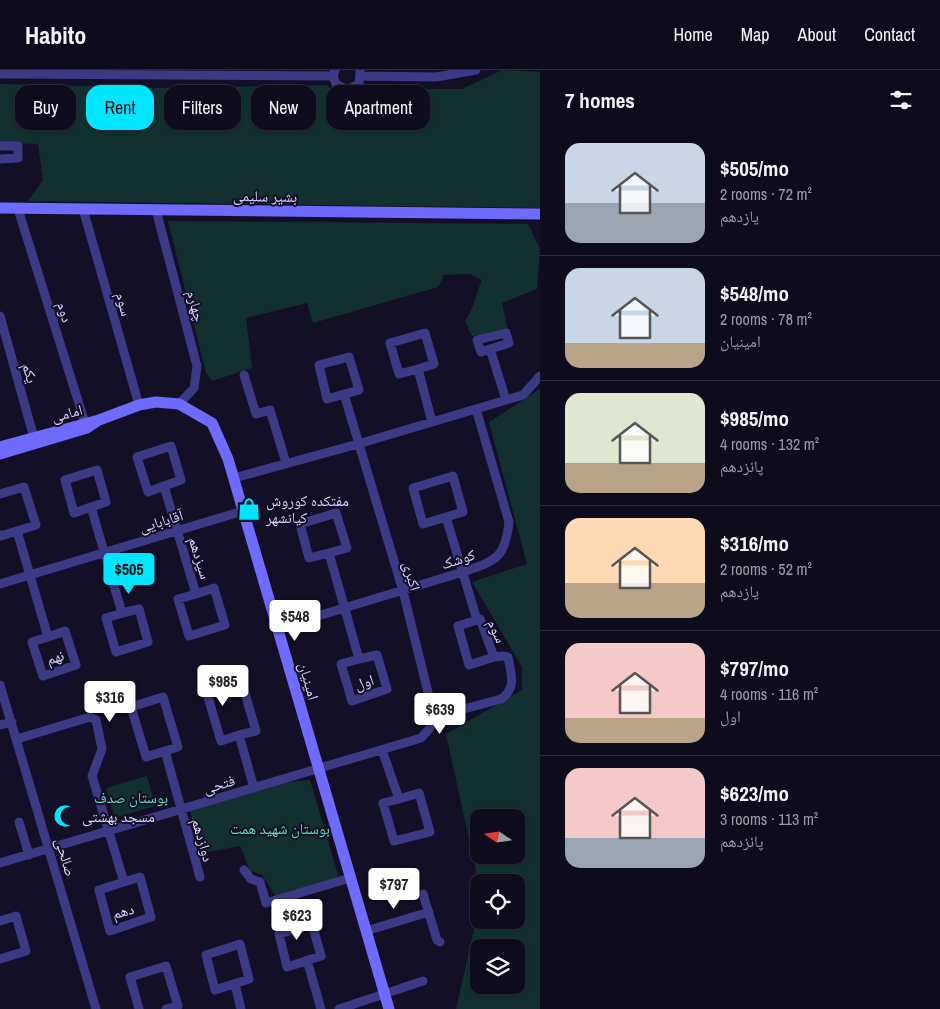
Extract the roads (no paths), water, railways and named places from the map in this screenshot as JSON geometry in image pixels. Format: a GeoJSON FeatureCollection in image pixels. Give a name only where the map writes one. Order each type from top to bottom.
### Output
{"type":"FeatureCollection","features":[{"type":"Feature","properties":{"kind":"main road","name":"بشیر سلیمی"},"geometry":{"type":"LineString","coordinates":[[0,208],[536,215]]}},
{"type":"Feature","properties":{"kind":"main road","name":"امینیان"},"geometry":{"type":"LineString","coordinates":[[99,420],[139,405],[156,402],[179,404],[212,423],[234,478],[384,994],[390,1009]]}},
{"type":"Feature","properties":{"kind":"main road","name":"امامی"},"geometry":{"type":"LineString","coordinates":[[0,447],[99,420]]}},
{"type":"Feature","properties":{"kind":"main road","name":"امامی"},"geometry":{"type":"LineString","coordinates":[[0,454],[86,428],[99,420]]}},
{"type":"Feature","properties":{"kind":"street"},"geometry":{"type":"LineString","coordinates":[[0,74],[334,73],[339,88],[347,90],[358,84],[360,73],[436,77],[476,70]]}},
{"type":"Feature","properties":{"kind":"street"},"geometry":{"type":"LineString","coordinates":[[0,146],[18,146],[18,158],[0,159]]}},
{"type":"Feature","properties":{"kind":"street","name":"دوم"},"geometry":{"type":"LineString","coordinates":[[18,209],[85,423]]}},
{"type":"Feature","properties":{"kind":"street","name":"سوم"},"geometry":{"type":"LineString","coordinates":[[84,209],[139,405]]}},
{"type":"Feature","properties":{"kind":"street","name":"چهارم"},"geometry":{"type":"LineString","coordinates":[[156,210],[197,366],[194,388],[179,404]]}},
{"type":"Feature","properties":{"kind":"street","name":"یکم"},"geometry":{"type":"LineString","coordinates":[[0,316],[34,438]]}},
{"type":"Feature","properties":{"kind":"street"},"geometry":{"type":"LineString","coordinates":[[425,333],[434,364],[418,369],[399,374],[390,343],[425,333]]}},
{"type":"Feature","properties":{"kind":"street"},"geometry":{"type":"LineString","coordinates":[[490,350],[506,400]]}},
{"type":"Feature","properties":{"kind":"street"},"geometry":{"type":"LineString","coordinates":[[349,357],[359,390],[344,394],[327,399],[319,365],[349,357]]}},
{"type":"Feature","properties":{"kind":"street"},"geometry":{"type":"LineString","coordinates":[[418,369],[432,422]]}},
{"type":"Feature","properties":{"kind":"street"},"geometry":{"type":"LineString","coordinates":[[244,375],[256,414],[270,410],[286,463]]}},
{"type":"Feature","properties":{"kind":"street"},"geometry":{"type":"LineString","coordinates":[[234,478],[358,444],[523,395],[540,376]]}},
{"type":"Feature","properties":{"kind":"street"},"geometry":{"type":"LineString","coordinates":[[344,394],[358,444]]}},
{"type":"Feature","properties":{"kind":"street","name":"کوشک"},"geometry":{"type":"LineString","coordinates":[[278,628],[463,572],[491,562],[501,552],[507,536],[509,522],[476,409]]}},
{"type":"Feature","properties":{"kind":"street","name":"اکبری"},"geometry":{"type":"LineString","coordinates":[[358,444],[403,591],[434,717]]}},
{"type":"Feature","properties":{"kind":"street"},"geometry":{"type":"LineString","coordinates":[[170,446],[181,480],[164,486],[148,492],[137,457],[170,446]]}},
{"type":"Feature","properties":{"kind":"street"},"geometry":{"type":"LineString","coordinates":[[97,470],[106,502],[90,507],[74,512],[65,480],[97,470]]}},
{"type":"Feature","properties":{"kind":"street"},"geometry":{"type":"LineString","coordinates":[[453,476],[463,512],[446,517],[423,524],[413,488],[453,476]]}},
{"type":"Feature","properties":{"kind":"street","name":"سیزدهم"},"geometry":{"type":"LineString","coordinates":[[164,486],[196,594]]}},
{"type":"Feature","properties":{"kind":"street"},"geometry":{"type":"LineString","coordinates":[[0,494],[24,487],[36,525],[0,535]]}},
{"type":"Feature","properties":{"kind":"street"},"geometry":{"type":"LineString","coordinates":[[90,507],[122,613]]}},
{"type":"Feature","properties":{"kind":"street","name":"آقابابایی"},"geometry":{"type":"LineString","coordinates":[[0,584],[244,511]]}},
{"type":"Feature","properties":{"kind":"street"},"geometry":{"type":"LineString","coordinates":[[336,513],[347,548],[329,553],[310,558],[300,524],[336,513]]}},
{"type":"Feature","properties":{"kind":"street","name":"سوم"},"geometry":{"type":"LineString","coordinates":[[446,517],[477,620]]}},
{"type":"Feature","properties":{"kind":"street","name":"نهم"},"geometry":{"type":"LineString","coordinates":[[17,531],[48,637]]}},
{"type":"Feature","properties":{"kind":"street"},"geometry":{"type":"LineString","coordinates":[[329,553],[343,609]]}},
{"type":"Feature","properties":{"kind":"street","name":"سیزدهم"},"geometry":{"type":"LineString","coordinates":[[214,588],[225,626],[189,636],[178,599],[196,594],[214,588]]}},
{"type":"Feature","properties":{"kind":"street"},"geometry":{"type":"LineString","coordinates":[[139,608],[148,642],[116,652],[106,618],[122,613],[139,608]]}},
{"type":"Feature","properties":{"kind":"street","name":"اول"},"geometry":{"type":"LineString","coordinates":[[343,609],[359,659]]}},
{"type":"Feature","properties":{"kind":"street","name":"سوم"},"geometry":{"type":"LineString","coordinates":[[480,619],[494,657],[469,664],[458,626],[477,620],[480,619]]}},
{"type":"Feature","properties":{"kind":"street","name":"نهم"},"geometry":{"type":"LineString","coordinates":[[65,631],[76,665],[43,676],[32,642],[48,637],[65,631]]}},
{"type":"Feature","properties":{"kind":"street","name":"اول"},"geometry":{"type":"LineString","coordinates":[[378,655],[387,689],[352,701],[341,664],[359,659],[378,655]]}},
{"type":"Feature","properties":{"kind":"street"},"geometry":{"type":"LineString","coordinates":[[434,717],[506,696],[513,686],[508,658],[494,657]]}},
{"type":"Feature","properties":{"kind":"street"},"geometry":{"type":"LineString","coordinates":[[239,673],[256,731],[239,735],[221,741],[204,684],[239,673]]}},
{"type":"Feature","properties":{"kind":"street","name":"صالحی"},"geometry":{"type":"LineString","coordinates":[[0,685],[96,1009]]}},
{"type":"Feature","properties":{"kind":"street"},"geometry":{"type":"LineString","coordinates":[[163,697],[178,747],[165,751],[146,757],[131,707],[163,697]]}},
{"type":"Feature","properties":{"kind":"street","name":"فتحی"},"geometry":{"type":"LineString","coordinates":[[0,863],[422,738],[430,728],[434,717]]}},
{"type":"Feature","properties":{"kind":"street","name":"دهم"},"geometry":{"type":"LineString","coordinates":[[17,739],[94,718],[100,733],[102,749],[92,776],[110,830],[124,882]]}},
{"type":"Feature","properties":{"kind":"street"},"geometry":{"type":"LineString","coordinates":[[0,726],[12,722]]}},
{"type":"Feature","properties":{"kind":"street"},"geometry":{"type":"LineString","coordinates":[[239,735],[254,788]]}},
{"type":"Feature","properties":{"kind":"street"},"geometry":{"type":"LineString","coordinates":[[382,750],[399,799]]}},
{"type":"Feature","properties":{"kind":"street"},"geometry":{"type":"LineString","coordinates":[[165,751],[181,809]]}},
{"type":"Feature","properties":{"kind":"street"},"geometry":{"type":"LineString","coordinates":[[420,792],[430,832],[394,841],[383,803],[399,799],[420,792]]}},
{"type":"Feature","properties":{"kind":"street","name":"دوازدهم"},"geometry":{"type":"LineString","coordinates":[[181,809],[200,877]]}},
{"type":"Feature","properties":{"kind":"street"},"geometry":{"type":"LineString","coordinates":[[19,822],[29,855]]}},
{"type":"Feature","properties":{"kind":"street"},"geometry":{"type":"LineString","coordinates":[[244,870],[251,879],[260,882],[266,903],[350,878]]}},
{"type":"Feature","properties":{"kind":"street","name":"دهم"},"geometry":{"type":"LineString","coordinates":[[140,877],[151,917],[110,931],[99,890],[124,882],[140,877]]}},
{"type":"Feature","properties":{"kind":"street"},"geometry":{"type":"LineString","coordinates":[[423,894],[437,940],[440,942]]}},
{"type":"Feature","properties":{"kind":"street"},"geometry":{"type":"LineString","coordinates":[[366,931],[429,912]]}},
{"type":"Feature","properties":{"kind":"street"},"geometry":{"type":"LineString","coordinates":[[0,921],[16,916],[26,951],[0,959]]}},
{"type":"Feature","properties":{"kind":"street"},"geometry":{"type":"LineString","coordinates":[[312,924],[321,956],[307,960],[287,967],[279,934],[312,924]]}},
{"type":"Feature","properties":{"kind":"street"},"geometry":{"type":"LineString","coordinates":[[240,944],[249,979],[235,984],[215,990],[206,955],[240,944]]}},
{"type":"Feature","properties":{"kind":"street"},"geometry":{"type":"LineString","coordinates":[[307,960],[321,1009]]}},
{"type":"Feature","properties":{"kind":"street"},"geometry":{"type":"LineString","coordinates":[[139,1009],[130,977],[166,966],[178,1006],[166,1009]]}},
{"type":"Feature","properties":{"kind":"street"},"geometry":{"type":"LineString","coordinates":[[339,1009],[423,981]]}},
{"type":"Feature","properties":{"kind":"street"},"geometry":{"type":"LineString","coordinates":[[235,984],[242,1009]]}},
{"type":"Feature","properties":{"kind":"place","name":"مفتکده کوروش کیانشهر"},"geometry":{"type":"Point","coordinates":[249,509]}},
{"type":"Feature","properties":{"kind":"place","name":"مسجد بهشتی"},"geometry":{"type":"Point","coordinates":[65,816]}},
{"type":"Feature","properties":{"kind":"park label","name":"بوستان صدف"},"geometry":{"type":"Point","coordinates":[131,797]}},
{"type":"Feature","properties":{"kind":"park label","name":"بوستان شهید همت"},"geometry":{"type":"Point","coordinates":[280,828]}}]}
